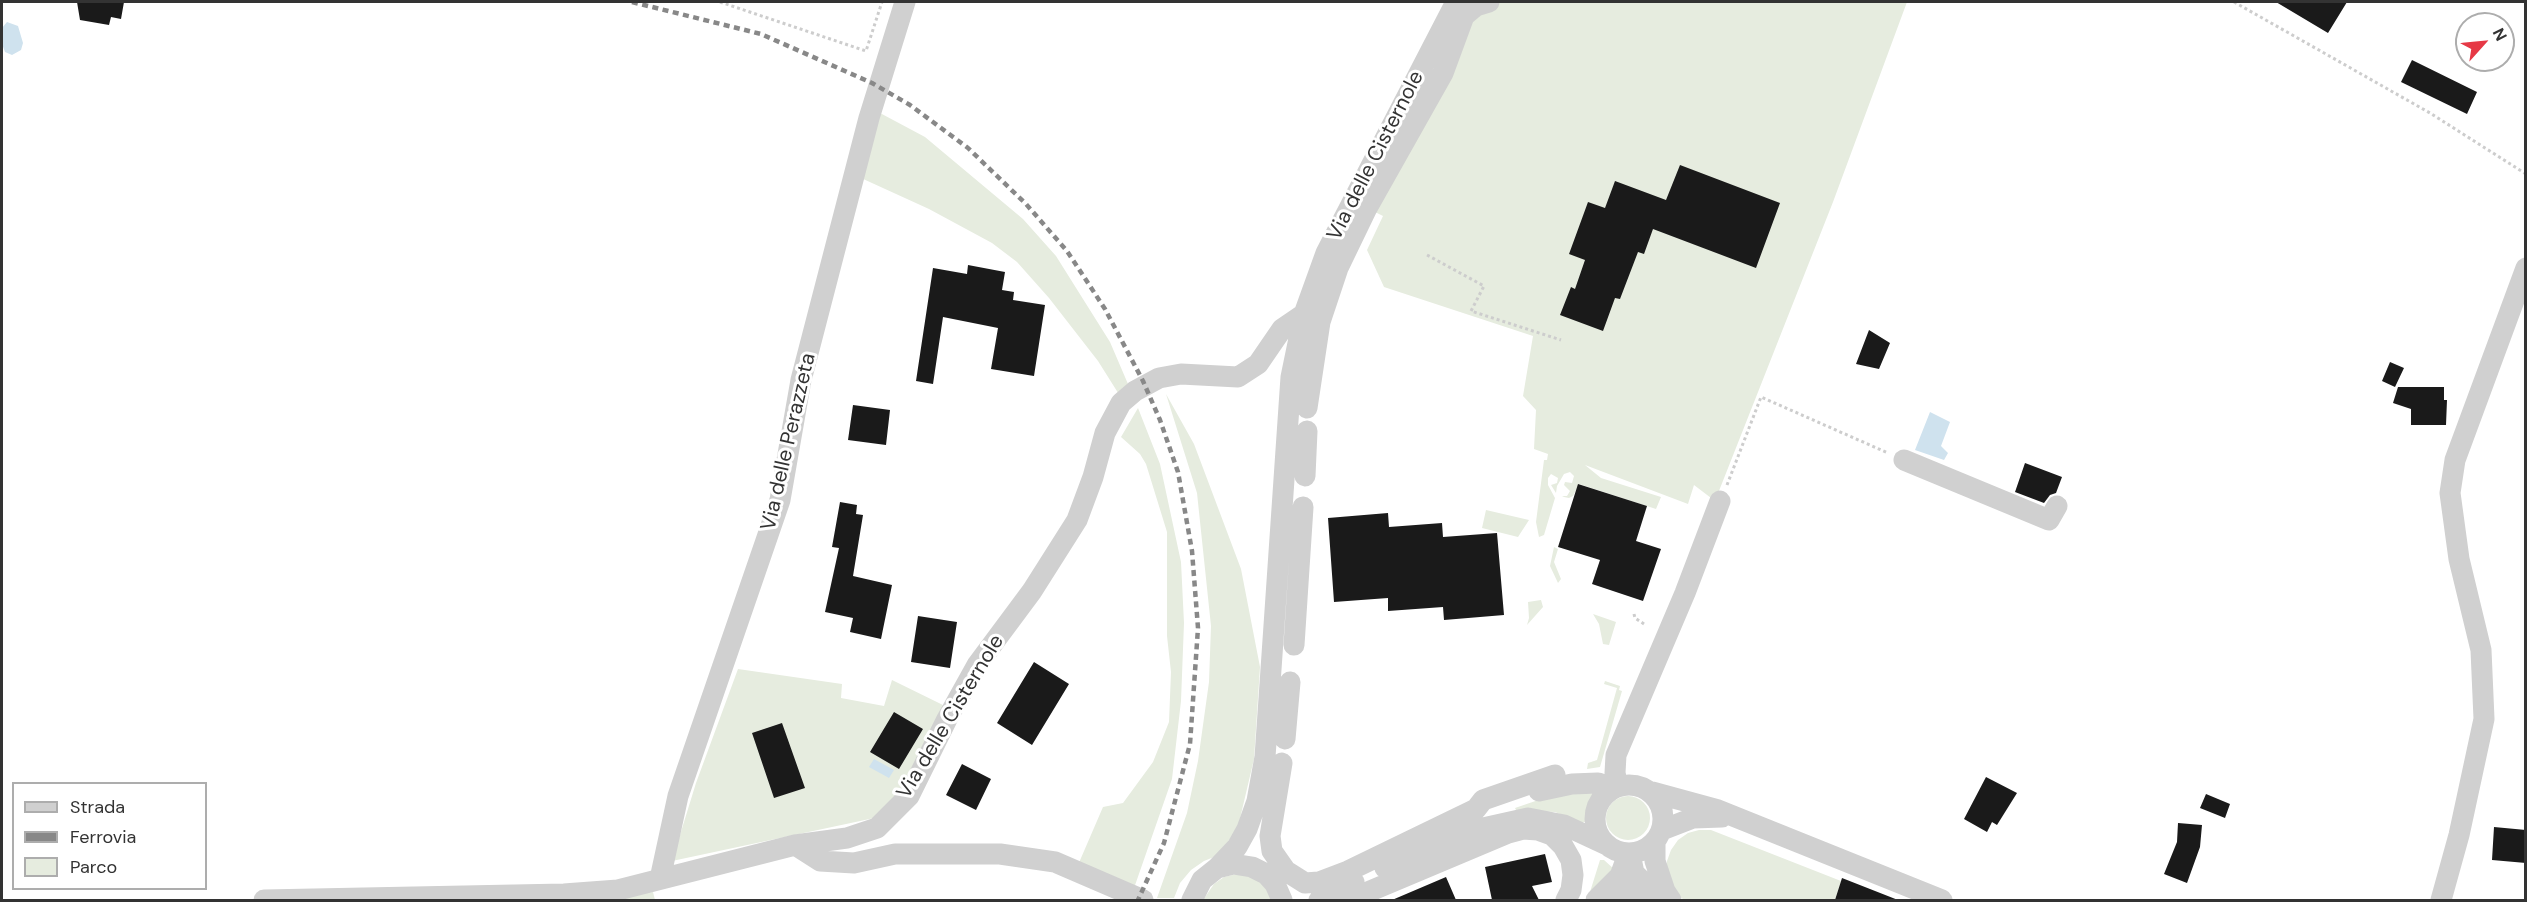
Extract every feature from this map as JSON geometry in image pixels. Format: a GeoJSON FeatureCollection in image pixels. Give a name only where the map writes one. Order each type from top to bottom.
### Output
{"type":"FeatureCollection","features":[{"type":"Feature","properties":{"kind":"street","name":"Via delle Perazzeta"},"geometry":{"type":"LineString","coordinates":[[660,879],[678,796],[780,500],[801,380],[869,118],[905,2]]}},
{"type":"Feature","properties":{"kind":"street","name":"Via delle Cisternole"},"geometry":{"type":"LineString","coordinates":[[1192,900],[1202,880],[1237,847],[1281,750],[1291,377],[1304,314],[1326,253],[1456,2]]}},
{"type":"Feature","properties":{"kind":"street"},"geometry":{"type":"LineString","coordinates":[[1307,408],[1320,322],[1338,268],[1367,208],[1443,74],[1464,16],[1476,6],[1489,2]]}},
{"type":"Feature","properties":{"kind":"street"},"geometry":{"type":"LineString","coordinates":[[2440,900],[2459,835],[2484,719],[2481,650],[2459,560],[2450,493],[2455,460],[2526,268]]}},
{"type":"Feature","properties":{"kind":"street","name":"Via delle Cisternole"},"geometry":{"type":"LineString","coordinates":[[264,900],[564,894],[618,890],[795,845],[847,838],[877,828],[909,796],[977,665],[1032,591],[1077,519],[1093,477],[1105,433],[1121,403],[1135,391],[1159,378],[1181,375],[1238,377],[1258,364],[1282,329],[1304,314]]}},
{"type":"Feature","properties":{"kind":"street"},"geometry":{"type":"LineString","coordinates":[[1305,476],[1307,431]]}},
{"type":"Feature","properties":{"kind":"street"},"geometry":{"type":"LineString","coordinates":[[1904,460],[2049,520],[2057,506]]}},
{"type":"Feature","properties":{"kind":"street"},"geometry":{"type":"LineString","coordinates":[[1615,787],[1616,755],[1685,593],[1720,501]]}},
{"type":"Feature","properties":{"kind":"street"},"geometry":{"type":"LineString","coordinates":[[1294,645],[1303,507]]}},
{"type":"Feature","properties":{"kind":"street"},"geometry":{"type":"LineString","coordinates":[[1290,682],[1270,836],[1272,851],[1286,872],[1305,883],[1319,882],[1348,871],[1476,809],[1483,800],[1555,775]]}},
{"type":"Feature","properties":{"kind":"street"},"geometry":{"type":"LineString","coordinates":[[1217,868],[1233,864],[1244,865],[1299,891],[1346,894],[1434,847],[1515,798],[1572,784],[1598,783],[1615,787]]}},
{"type":"Feature","properties":{"kind":"street"},"geometry":{"type":"LineString","coordinates":[[1607,845],[1596,827],[1595,816],[1603,795],[1615,787],[1626,784],[1640,785],[1652,792],[1718,810],[1942,900]]}},
{"type":"Feature","properties":{"kind":"street"},"geometry":{"type":"LineString","coordinates":[[1652,792],[1660,803],[1664,816],[1655,861],[1665,891],[1671,900]]}},
{"type":"Feature","properties":{"kind":"street","name":"Via delle Cisternole"},"geometry":{"type":"LineString","coordinates":[[1257,801],[1257,845],[1261,862],[1282,900]]}},
{"type":"Feature","properties":{"kind":"street"},"geometry":{"type":"LineString","coordinates":[[1434,847],[1503,822],[1528,818],[1564,825],[1614,850],[1629,854],[1646,849],[1659,836],[1693,818],[1718,816],[1742,821]]}},
{"type":"Feature","properties":{"kind":"street"},"geometry":{"type":"LineString","coordinates":[[1564,825],[1578,847],[1582,861],[1579,890],[1574,900]]}},
{"type":"Feature","properties":{"kind":"street"},"geometry":{"type":"LineString","coordinates":[[1319,900],[1346,894],[1508,833],[1523,830],[1538,830],[1552,836],[1563,846],[1571,860],[1573,875],[1571,890],[1566,900]]}},
{"type":"Feature","properties":{"kind":"street"},"geometry":{"type":"LineString","coordinates":[[795,845],[820,861],[854,863],[895,854],[1000,854],[1055,862],[1143,900]]}},
{"type":"Feature","properties":{"kind":"street"},"geometry":{"type":"LineString","coordinates":[[1596,900],[1620,876],[1629,854]]}},
{"type":"Feature","properties":{"kind":"street"},"geometry":{"type":"LineString","coordinates":[[1629,854],[1634,873],[1662,900]]}},
{"type":"Feature","properties":{"kind":"street"},"geometry":{"type":"LineString","coordinates":[[1203,900],[1214,884],[1224,877],[1237,874],[1250,875],[1261,881],[1270,890],[1275,900]]}},
{"type":"Feature","properties":{"kind":"street"},"geometry":{"type":"LineString","coordinates":[[1610,900],[1621,892],[1628,891],[1642,900]]}},
{"type":"Feature","properties":{"kind":"path"},"geometry":{"type":"LineString","coordinates":[[720,2],[866,51],[882,2]]}},
{"type":"Feature","properties":{"kind":"path"},"geometry":{"type":"LineString","coordinates":[[2234,2],[2430,113],[2526,174]]}},
{"type":"Feature","properties":{"kind":"path"},"geometry":{"type":"LineString","coordinates":[[1427,255],[1484,286],[1471,311],[1561,340]]}},
{"type":"Feature","properties":{"kind":"path"},"geometry":{"type":"LineString","coordinates":[[1720,501],[1761,397],[1904,460]]}},
{"type":"Feature","properties":{"kind":"path"},"geometry":{"type":"LineString","coordinates":[[1634,614],[1635,618],[1644,624]]}},
{"type":"Feature","properties":{"kind":"green space"},"geometry":{"type":"Polygon","coordinates":[[[1489,2],[1907,2],[1833,202],[1715,501],[1694,485],[1688,504],[1585,465],[1601,478],[1661,497],[1656,509],[1579,484],[1573,496],[1564,497],[1562,496],[1567,496],[1570,491],[1564,485],[1565,482],[1572,483],[1574,476],[1570,472],[1564,474],[1556,493],[1551,485],[1557,483],[1558,478],[1551,474],[1548,478],[1548,485],[1555,498],[1544,535],[1539,537],[1536,522],[1544,460],[1547,460],[1548,454],[1534,449],[1536,410],[1523,396],[1533,336],[1384,287],[1367,250],[1383,216],[1367,208],[1456,33],[1489,2]]]}},
{"type":"Feature","properties":{"kind":"green space"},"geometry":{"type":"Polygon","coordinates":[[[880,113],[925,137],[1023,219],[1056,256],[1110,342],[1131,391],[1120,396],[1098,361],[1049,298],[1017,262],[992,243],[929,209],[861,178],[880,113]]]}},
{"type":"Feature","properties":{"kind":"green space"},"geometry":{"type":"Polygon","coordinates":[[[1166,394],[1194,444],[1241,569],[1260,667],[1254,759],[1238,827],[1219,855],[1191,870],[1180,883],[1174,898],[1157,898],[1187,813],[1198,761],[1209,682],[1211,626],[1197,493],[1166,394]]]}},
{"type":"Feature","properties":{"kind":"green space"},"geometry":{"type":"Polygon","coordinates":[[[1138,408],[1160,464],[1181,562],[1184,623],[1181,701],[1172,779],[1133,891],[1078,865],[1103,807],[1123,803],[1153,762],[1169,722],[1171,672],[1167,636],[1167,532],[1146,464],[1140,454],[1121,437],[1138,408]]]}},
{"type":"Feature","properties":{"kind":"green space"},"geometry":{"type":"Polygon","coordinates":[[[1486,510],[1529,520],[1518,537],[1482,528],[1486,510]]]}},
{"type":"Feature","properties":{"kind":"green space"},"geometry":{"type":"Polygon","coordinates":[[[1554,547],[1558,549],[1554,562],[1561,579],[1558,583],[1550,566],[1554,547]]]}},
{"type":"Feature","properties":{"kind":"green space"},"geometry":{"type":"Polygon","coordinates":[[[1541,600],[1543,607],[1527,625],[1528,602],[1541,600]]]}},
{"type":"Feature","properties":{"kind":"green space"},"geometry":{"type":"Polygon","coordinates":[[[1593,614],[1616,622],[1609,645],[1603,644],[1599,624],[1593,614]]]}},
{"type":"Feature","properties":{"kind":"green space"},"geometry":{"type":"Polygon","coordinates":[[[738,669],[842,684],[841,698],[884,706],[892,680],[945,706],[901,795],[879,817],[672,861],[696,783],[738,669]]]}},
{"type":"Feature","properties":{"kind":"green space"},"geometry":{"type":"Polygon","coordinates":[[[1605,681],[1620,686],[1619,690],[1622,691],[1600,767],[1587,769],[1588,763],[1597,760],[1617,688],[1604,684],[1605,681]]]}},
{"type":"Feature","properties":{"kind":"green space"},"geometry":{"type":"Polygon","coordinates":[[[1597,793],[1587,821],[1582,823],[1555,812],[1516,810],[1515,808],[1553,795],[1597,793]]]}},
{"type":"Feature","properties":{"kind":"green space"},"geometry":{"type":"Polygon","coordinates":[[[1628,796],[1643,803],[1650,818],[1643,833],[1628,840],[1613,833],[1606,818],[1613,803],[1628,796]]]}},
{"type":"Feature","properties":{"kind":"green space"},"geometry":{"type":"Polygon","coordinates":[[[1711,830],[1841,881],[1835,900],[1684,900],[1677,894],[1667,873],[1667,861],[1678,840],[1688,833],[1711,830]]]}},
{"type":"Feature","properties":{"kind":"green space"},"geometry":{"type":"Polygon","coordinates":[[[1600,860],[1604,860],[1614,869],[1590,892],[1600,860]]]}},
{"type":"Feature","properties":{"kind":"green space"},"geometry":{"type":"Polygon","coordinates":[[[1237,874],[1250,875],[1261,881],[1275,900],[1203,900],[1214,884],[1224,877],[1237,874]]]}},
{"type":"Feature","properties":{"kind":"green space"},"geometry":{"type":"Polygon","coordinates":[[[653,892],[655,900],[598,900],[634,894],[653,892]]]}},
{"type":"Feature","properties":{"kind":"water"},"geometry":{"type":"Polygon","coordinates":[[[7,22],[18,26],[23,43],[21,50],[12,55],[5,52],[2,44],[2,28],[7,22]]]}},
{"type":"Feature","properties":{"kind":"water"},"geometry":{"type":"Polygon","coordinates":[[[1930,412],[1950,422],[1941,446],[1948,453],[1944,460],[1915,450],[1930,412]]]}},
{"type":"Feature","properties":{"kind":"water"},"geometry":{"type":"Polygon","coordinates":[[[874,759],[894,770],[889,778],[869,767],[874,759]]]}},
{"type":"Feature","properties":{"kind":"building"},"geometry":{"type":"Polygon","coordinates":[[[77,2],[124,2],[121,19],[111,17],[109,25],[80,20],[77,2]]]}},
{"type":"Feature","properties":{"kind":"building"},"geometry":{"type":"Polygon","coordinates":[[[2276,2],[2347,2],[2328,33],[2276,2]]]}},
{"type":"Feature","properties":{"kind":"building"},"geometry":{"type":"Polygon","coordinates":[[[2412,60],[2477,92],[2467,114],[2401,82],[2412,60]]]}},
{"type":"Feature","properties":{"kind":"building"},"geometry":{"type":"Polygon","coordinates":[[[1680,165],[1780,203],[1756,268],[1653,229],[1644,254],[1638,252],[1620,299],[1615,298],[1603,331],[1560,315],[1571,287],[1575,289],[1585,260],[1569,254],[1588,202],[1605,208],[1615,181],[1666,200],[1680,165]]]}},
{"type":"Feature","properties":{"kind":"building"},"geometry":{"type":"Polygon","coordinates":[[[968,265],[1005,272],[1002,290],[1014,292],[1013,300],[1045,305],[1034,376],[991,369],[998,328],[943,317],[933,384],[916,381],[933,268],[967,274],[968,265]]]}},
{"type":"Feature","properties":{"kind":"building"},"geometry":{"type":"Polygon","coordinates":[[[1869,330],[1890,343],[1879,369],[1856,364],[1869,330]]]}},
{"type":"Feature","properties":{"kind":"building"},"geometry":{"type":"Polygon","coordinates":[[[2390,362],[2404,368],[2395,387],[2382,381],[2390,362]]]}},
{"type":"Feature","properties":{"kind":"building"},"geometry":{"type":"Polygon","coordinates":[[[2398,387],[2444,387],[2444,400],[2447,400],[2446,425],[2411,425],[2411,409],[2393,403],[2398,387]]]}},
{"type":"Feature","properties":{"kind":"building"},"geometry":{"type":"Polygon","coordinates":[[[853,405],[890,410],[886,445],[848,440],[853,405]]]}},
{"type":"Feature","properties":{"kind":"building"},"geometry":{"type":"Polygon","coordinates":[[[2025,463],[2062,477],[2056,493],[2050,495],[2044,503],[2015,492],[2025,463]]]}},
{"type":"Feature","properties":{"kind":"building"},"geometry":{"type":"Polygon","coordinates":[[[1578,484],[1647,506],[1636,541],[1661,549],[1643,601],[1592,584],[1600,560],[1558,547],[1578,484]]]}},
{"type":"Feature","properties":{"kind":"building"},"geometry":{"type":"Polygon","coordinates":[[[840,502],[857,505],[856,514],[863,515],[853,576],[892,585],[881,639],[850,632],[853,618],[825,612],[839,548],[832,547],[840,502]]]}},
{"type":"Feature","properties":{"kind":"building"},"geometry":{"type":"Polygon","coordinates":[[[1388,513],[1389,527],[1442,523],[1443,537],[1497,533],[1504,615],[1444,620],[1443,607],[1388,611],[1388,598],[1334,602],[1328,518],[1388,513]]]}},
{"type":"Feature","properties":{"kind":"building"},"geometry":{"type":"Polygon","coordinates":[[[918,616],[957,622],[950,668],[911,662],[918,616]]]}},
{"type":"Feature","properties":{"kind":"building"},"geometry":{"type":"Polygon","coordinates":[[[1034,662],[1069,684],[1032,745],[997,723],[1034,662]]]}},
{"type":"Feature","properties":{"kind":"building"},"geometry":{"type":"Polygon","coordinates":[[[894,712],[923,729],[899,769],[870,752],[894,712]]]}},
{"type":"Feature","properties":{"kind":"building"},"geometry":{"type":"Polygon","coordinates":[[[782,723],[805,788],[774,798],[752,733],[782,723]]]}},
{"type":"Feature","properties":{"kind":"building"},"geometry":{"type":"Polygon","coordinates":[[[962,764],[991,779],[976,810],[946,795],[962,764]]]}},
{"type":"Feature","properties":{"kind":"building"},"geometry":{"type":"Polygon","coordinates":[[[1986,777],[2017,793],[1997,825],[1992,822],[1987,832],[1964,819],[1986,777]]]}},
{"type":"Feature","properties":{"kind":"building"},"geometry":{"type":"Polygon","coordinates":[[[2206,794],[2230,804],[2225,818],[2200,808],[2206,794]]]}},
{"type":"Feature","properties":{"kind":"building"},"geometry":{"type":"Polygon","coordinates":[[[2178,823],[2202,825],[2200,847],[2187,883],[2164,874],[2177,842],[2178,823]]]}},
{"type":"Feature","properties":{"kind":"building"},"geometry":{"type":"Polygon","coordinates":[[[2494,827],[2526,830],[2526,863],[2492,860],[2494,827]]]}},
{"type":"Feature","properties":{"kind":"building"},"geometry":{"type":"Polygon","coordinates":[[[1545,854],[1552,882],[1532,886],[1539,900],[1492,900],[1485,867],[1545,854]]]}},
{"type":"Feature","properties":{"kind":"building"},"geometry":{"type":"Polygon","coordinates":[[[1446,877],[1456,900],[1392,900],[1446,877]]]}},
{"type":"Feature","properties":{"kind":"building"},"geometry":{"type":"Polygon","coordinates":[[[1842,878],[1898,900],[1835,900],[1842,878]]]}},
{"type":"Feature","properties":{"kind":"railway"},"geometry":{"type":"LineString","coordinates":[[632,2],[761,34],[872,83],[910,105],[968,148],[1026,204],[1067,251],[1105,309],[1143,381],[1160,420],[1178,472],[1192,551],[1198,628],[1190,744],[1164,843],[1138,900]]}}]}
